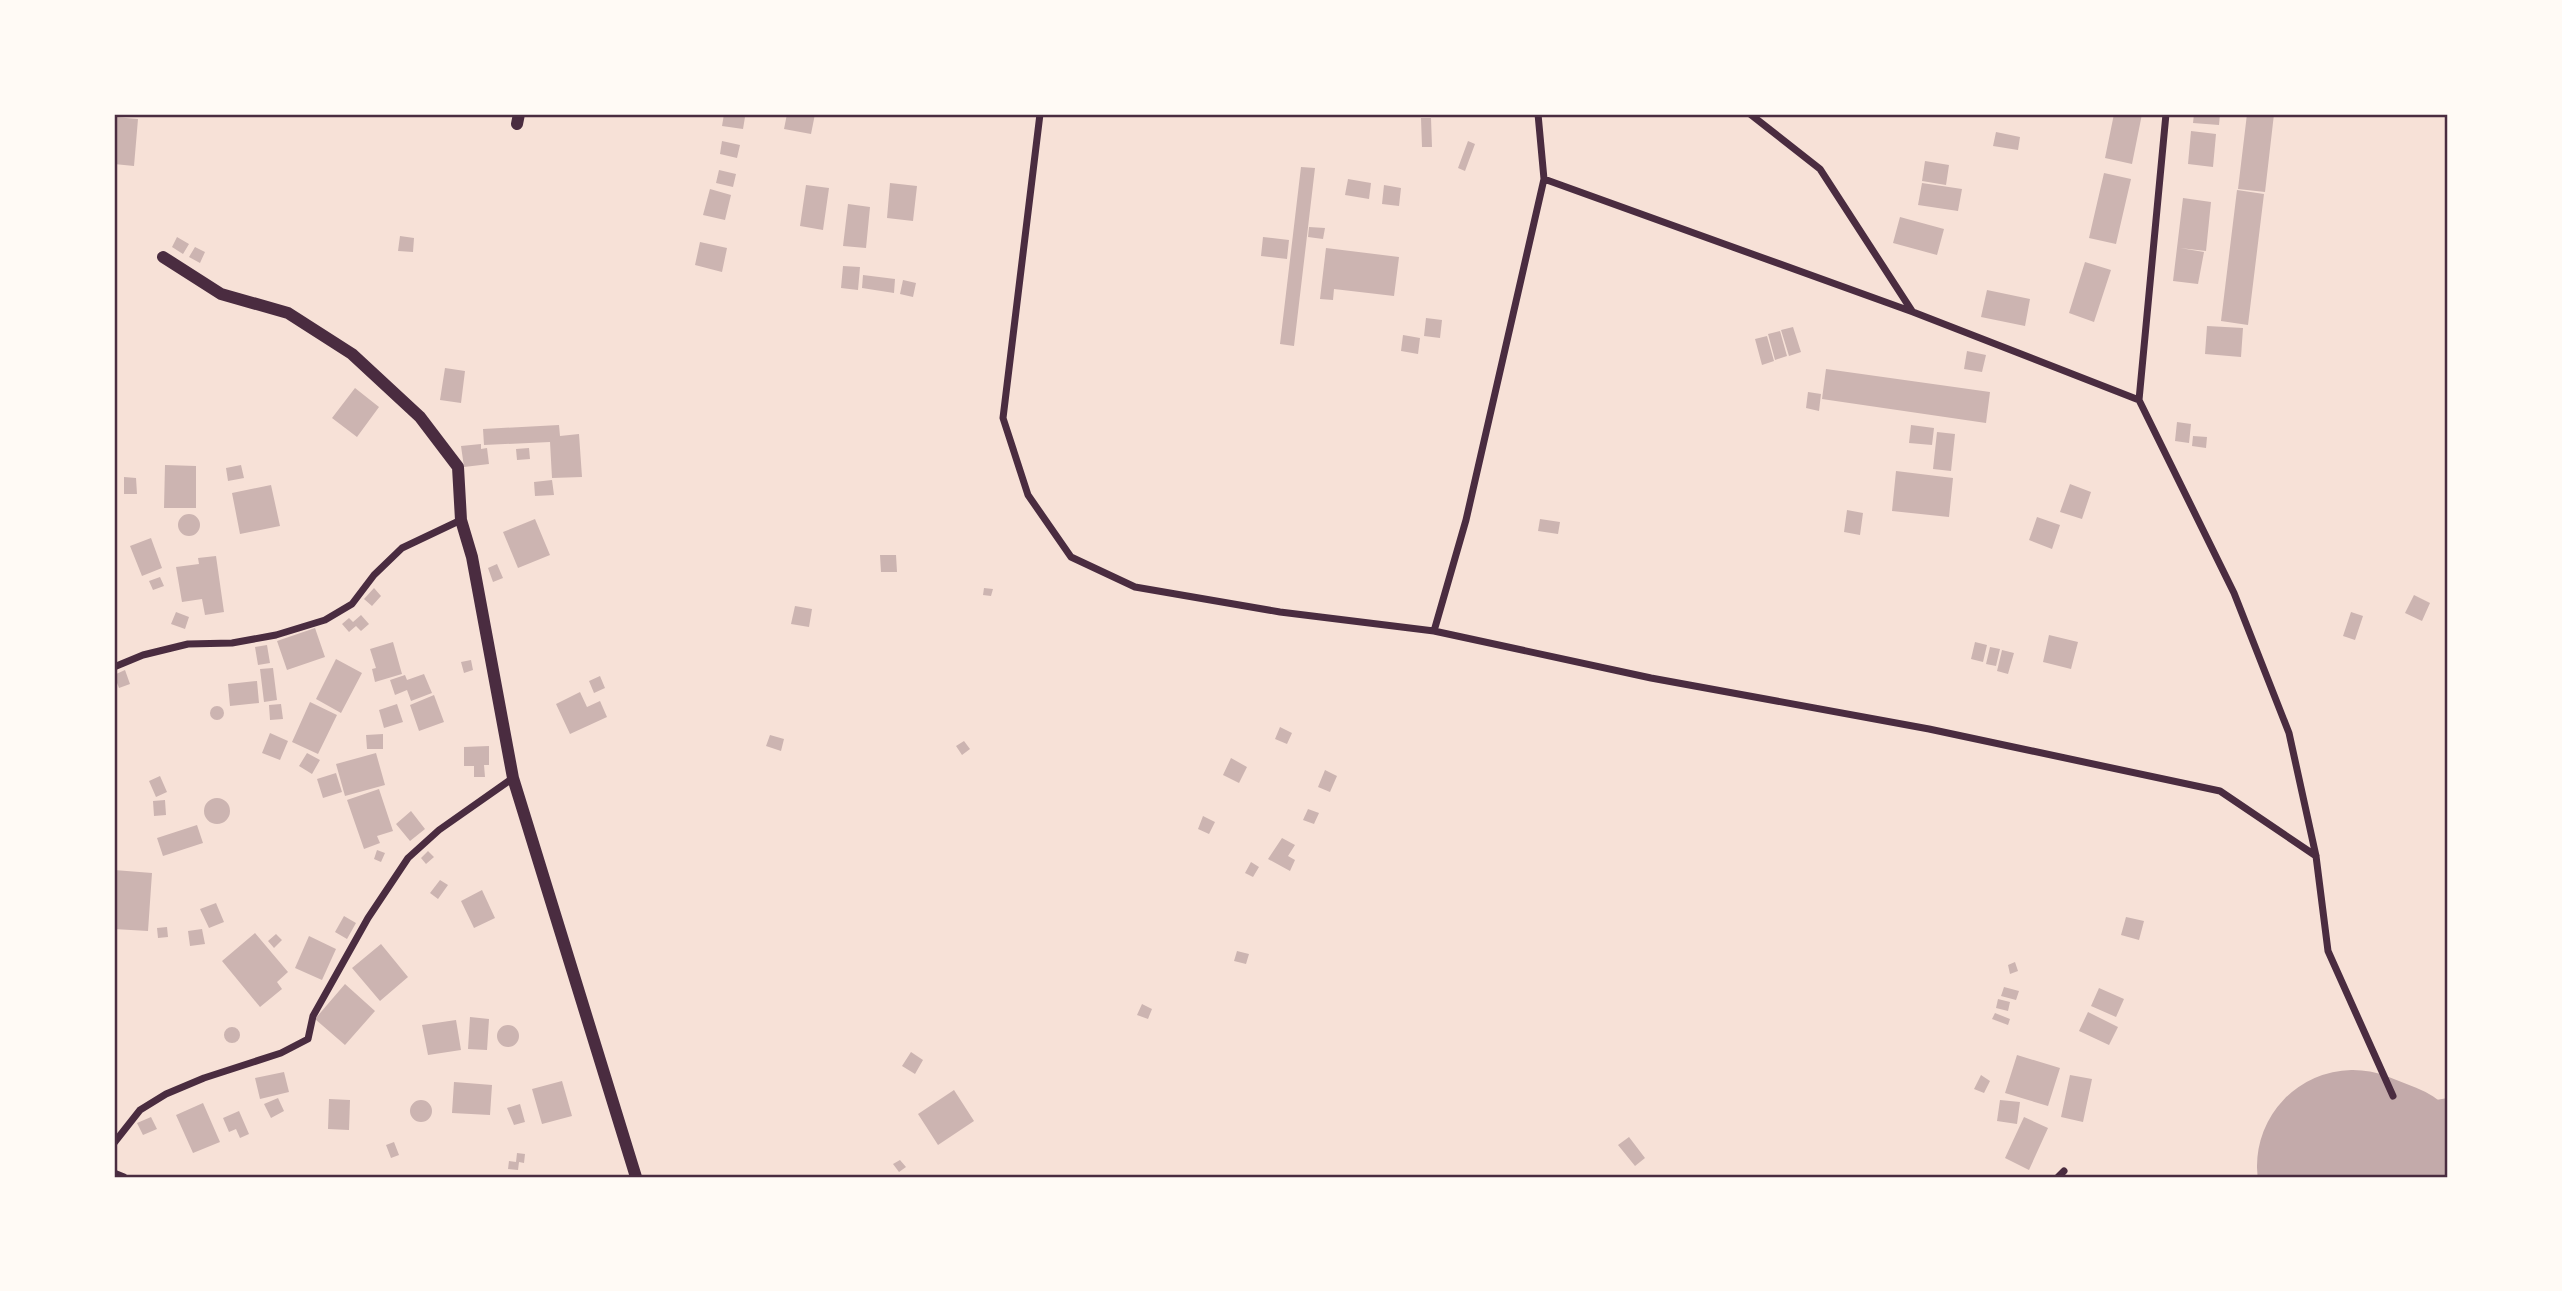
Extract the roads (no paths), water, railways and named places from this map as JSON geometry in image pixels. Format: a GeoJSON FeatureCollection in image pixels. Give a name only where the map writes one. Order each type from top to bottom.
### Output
{"type":"FeatureCollection","features":[{"type":"Feature","properties":{"kind":"street"},"geometry":{"type":"LineString","coordinates":[[1040,114],[1003,418],[1028,495],[1070,557],[1135,587],[1280,612],[1434,631],[1651,678],[1929,729],[2220,791],[2316,856]]}},
{"type":"Feature","properties":{"kind":"street"},"geometry":{"type":"LineString","coordinates":[[1434,631],[1466,520],[1544,179],[1538,114]]}},
{"type":"Feature","properties":{"kind":"street"},"geometry":{"type":"LineString","coordinates":[[1750,114],[1820,169],[1913,312]]}},
{"type":"Feature","properties":{"kind":"street"},"geometry":{"type":"LineString","coordinates":[[2166,114],[2138,400],[2234,593],[2289,733],[2316,856],[2328,951],[2393,1096]]}},
{"type":"Feature","properties":{"kind":"street"},"geometry":{"type":"LineString","coordinates":[[1544,179],[1913,312],[2138,400]]}},
{"type":"Feature","properties":{"kind":"street"},"geometry":{"type":"LineString","coordinates":[[163,257],[221,294],[288,313],[352,354],[420,417],[458,467],[461,520],[472,557],[513,778],[636,1177]]}},
{"type":"Feature","properties":{"kind":"street"},"geometry":{"type":"LineString","coordinates":[[114,667],[143,655],[188,644],[232,643],[276,635],[325,620],[352,604],[374,575],[402,548],[461,520]]}},
{"type":"Feature","properties":{"kind":"street"},"geometry":{"type":"LineString","coordinates":[[114,1143],[140,1110],[166,1094],[204,1078],[281,1053],[308,1039],[313,1016],[368,918],[408,858],[439,830],[513,778]]}},
{"type":"Feature","properties":{"kind":"street"},"geometry":{"type":"LineString","coordinates":[[114,1173],[124,1177]]}}]}
